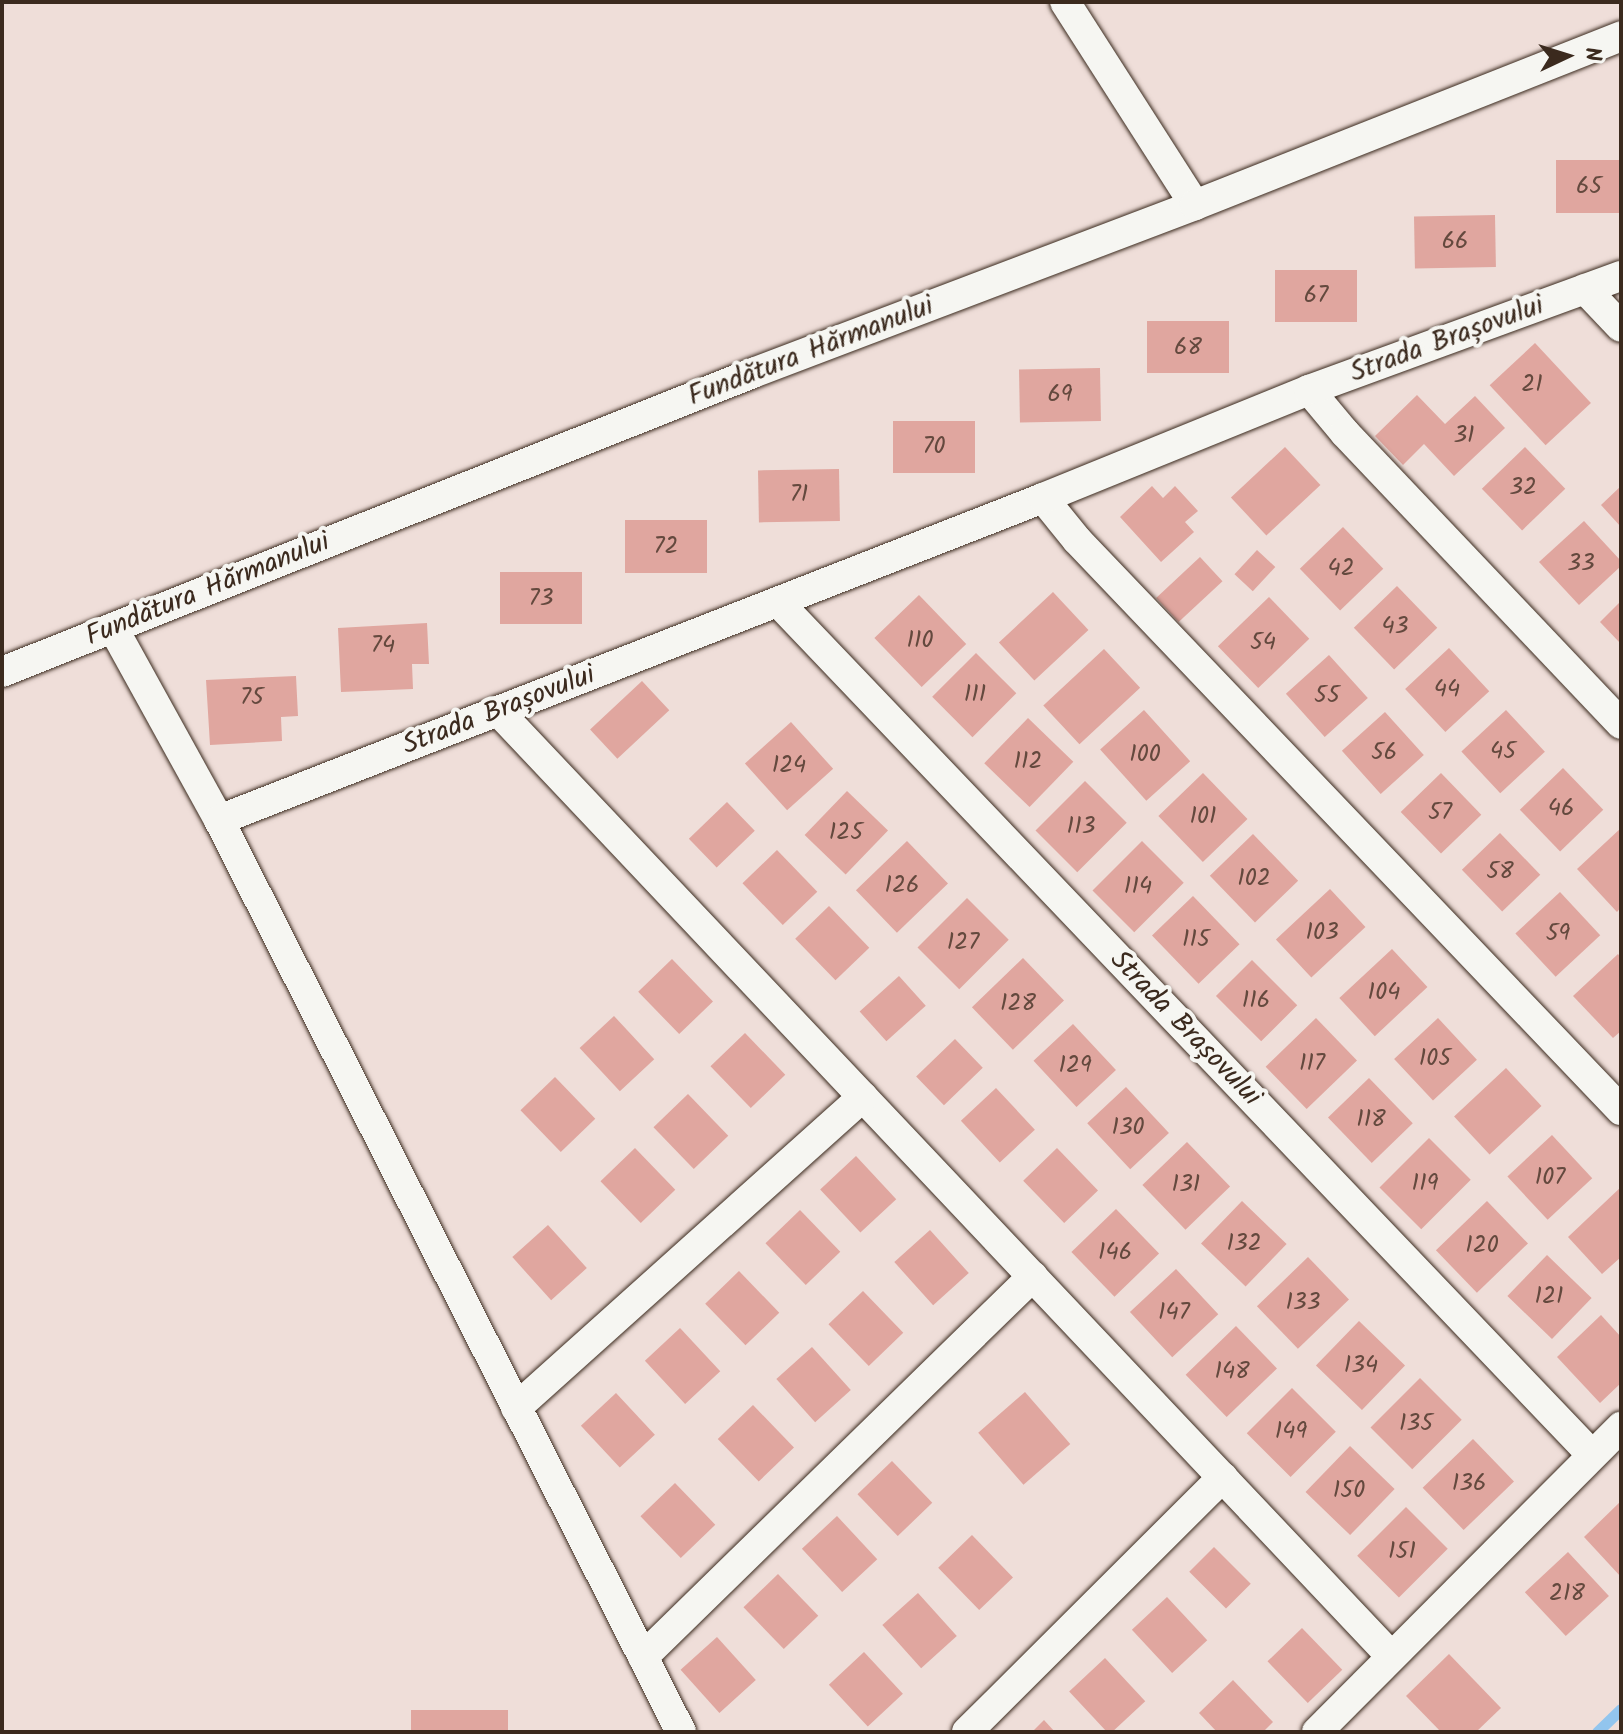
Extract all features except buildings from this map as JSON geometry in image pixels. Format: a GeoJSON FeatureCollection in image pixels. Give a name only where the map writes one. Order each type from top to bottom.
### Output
{"type":"FeatureCollection","features":[{"type":"Feature","properties":{"kind":"street"},"geometry":{"type":"LineString","coordinates":[[1065,2],[1195,205]]}},
{"type":"Feature","properties":{"kind":"street","name":"Fundătura Hărmanului"},"geometry":{"type":"LineString","coordinates":[[2,672],[753,373],[1195,205],[1621,36]]}},
{"type":"Feature","properties":{"kind":"street","name":"Strada Brașovului"},"geometry":{"type":"LineString","coordinates":[[219,820],[1043,498],[1309,390],[1621,276]]}},
{"type":"Feature","properties":{"kind":"street"},"geometry":{"type":"LineString","coordinates":[[1585,289],[1621,327]]}},
{"type":"Feature","properties":{"kind":"street","name":"Strada Brașovului"},"geometry":{"type":"LineString","coordinates":[[1309,390],[1345,433],[1621,724]]}},
{"type":"Feature","properties":{"kind":"street"},"geometry":{"type":"LineString","coordinates":[[1043,498],[1077,540],[1621,1110]]}},
{"type":"Feature","properties":{"kind":"street","name":"Strada Brașovului"},"geometry":{"type":"LineString","coordinates":[[778,602],[1592,1455]]}},
{"type":"Feature","properties":{"kind":"street"},"geometry":{"type":"LineString","coordinates":[[113,628],[219,820],[681,1732]]}},
{"type":"Feature","properties":{"kind":"street"},"geometry":{"type":"LineString","coordinates":[[498,711],[1390,1655]]}},
{"type":"Feature","properties":{"kind":"street"},"geometry":{"type":"LineString","coordinates":[[516,1408],[863,1097]]}},
{"type":"Feature","properties":{"kind":"street"},"geometry":{"type":"LineString","coordinates":[[643,1657],[1033,1276]]}},
{"type":"Feature","properties":{"kind":"street"},"geometry":{"type":"LineString","coordinates":[[1317,1732],[1390,1655],[1621,1427]]}},
{"type":"Feature","properties":{"kind":"street"},"geometry":{"type":"LineString","coordinates":[[967,1732],[1223,1477]]}},
{"type":"Feature","properties":{"kind":"waterway"},"geometry":{"type":"LineString","coordinates":[[1597,1732],[1621,1709]]}}]}
